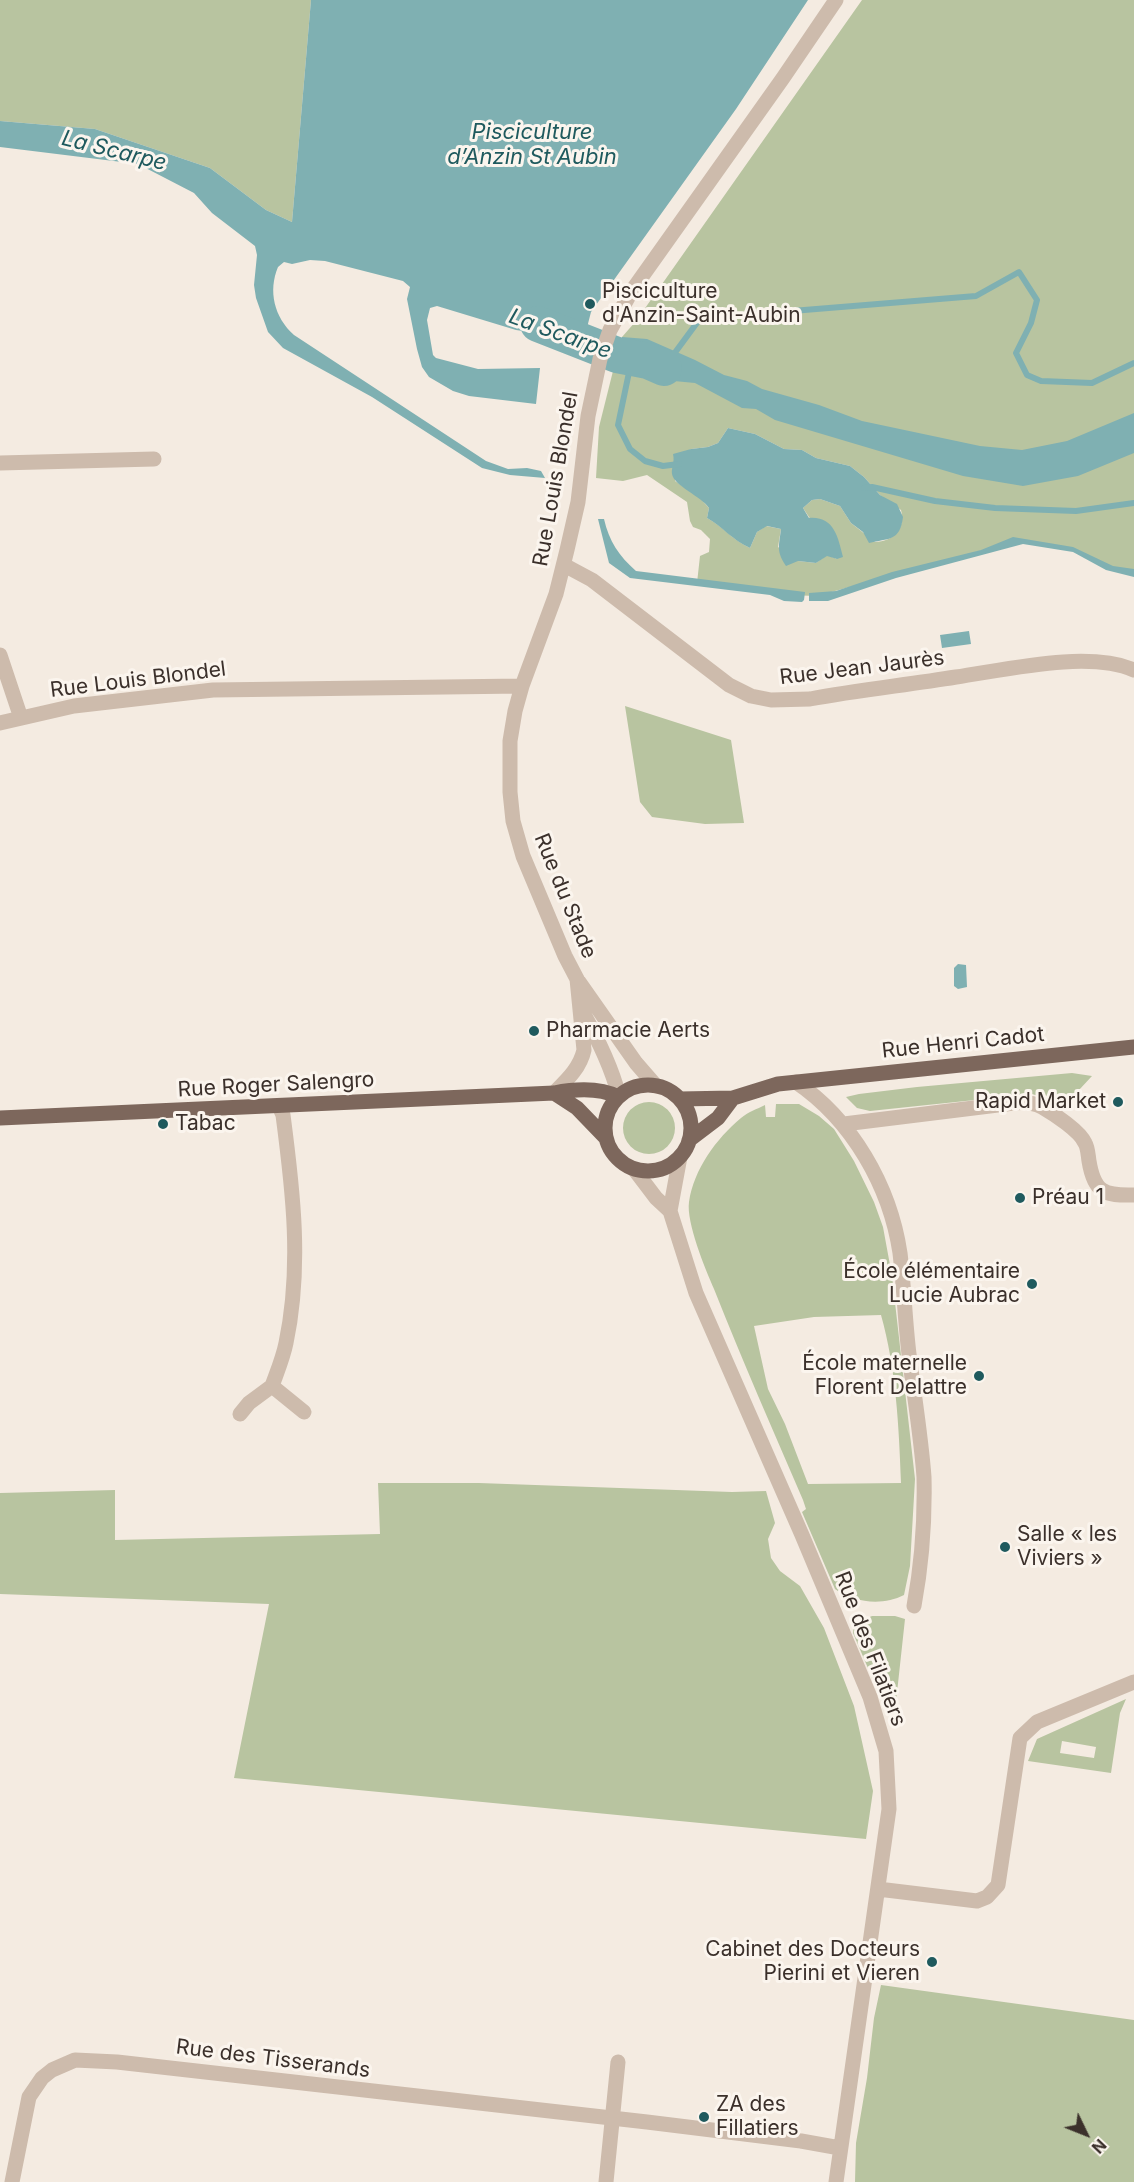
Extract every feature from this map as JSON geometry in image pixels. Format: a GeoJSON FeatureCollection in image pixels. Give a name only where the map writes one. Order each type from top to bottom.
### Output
{"type":"FeatureCollection","features":[{"type":"Feature","properties":{"kind":"main road","name":"Rue Henri Cadot"},"geometry":{"type":"LineString","coordinates":[[733,1098],[771,1085],[1134,1047]]}},
{"type":"Feature","properties":{"kind":"main road"},"geometry":{"type":"LineString","coordinates":[[636,1086],[656,1086],[665,1088],[680,1099],[690,1118],[691,1130],[689,1140],[680,1157],[659,1170],[651,1172],[634,1169],[612,1154],[606,1137],[606,1115],[619,1096],[636,1086]]}},
{"type":"Feature","properties":{"kind":"main road","name":"Rue Roger Salengro"},"geometry":{"type":"LineString","coordinates":[[0,1118],[554,1093],[570,1090],[607,1092],[619,1096]]}},
{"type":"Feature","properties":{"kind":"main road"},"geometry":{"type":"LineString","coordinates":[[554,1093],[577,1108],[606,1137]]}},
{"type":"Feature","properties":{"kind":"main road"},"geometry":{"type":"LineString","coordinates":[[680,1099],[733,1098]]}},
{"type":"Feature","properties":{"kind":"main road"},"geometry":{"type":"LineString","coordinates":[[689,1140],[718,1118],[733,1098]]}},
{"type":"Feature","properties":{"kind":"street","name":"Rue Louis Blondel"},"geometry":{"type":"LineString","coordinates":[[0,723],[74,706],[213,690],[522,686],[556,594],[564,565],[578,502],[588,416],[606,340],[631,292],[836,0]]}},
{"type":"Feature","properties":{"kind":"street"},"geometry":{"type":"LineString","coordinates":[[0,463],[154,459]]}},
{"type":"Feature","properties":{"kind":"street","name":"Rue Jean Jaurès"},"geometry":{"type":"LineString","coordinates":[[564,565],[592,580],[729,685],[751,696],[771,700],[810,699],[1041,663],[1095,662],[1123,665],[1134,670]]}},
{"type":"Feature","properties":{"kind":"street"},"geometry":{"type":"LineString","coordinates":[[0,655],[21,718]]}},
{"type":"Feature","properties":{"kind":"street","name":"Rue du Stade"},"geometry":{"type":"LineString","coordinates":[[522,686],[510,741],[510,792],[513,820],[523,856],[564,956],[577,979],[636,1063],[656,1086]]}},
{"type":"Feature","properties":{"kind":"street","name":"Rue du Stade"},"geometry":{"type":"LineString","coordinates":[[554,1093],[582,1060],[584,1050],[577,979]]}},
{"type":"Feature","properties":{"kind":"street","name":"Rue du Stade"},"geometry":{"type":"LineString","coordinates":[[579,1006],[598,1038],[612,1069],[619,1096]]}},
{"type":"Feature","properties":{"kind":"street"},"geometry":{"type":"LineString","coordinates":[[796,1082],[829,1107],[844,1124],[869,1164],[887,1205],[899,1251],[924,1477],[925,1501],[920,1574],[914,1606]]}},
{"type":"Feature","properties":{"kind":"street"},"geometry":{"type":"LineString","coordinates":[[844,1124],[1029,1103],[1041,1107],[1080,1134],[1086,1144],[1092,1178],[1098,1188],[1108,1194],[1134,1195]]}},
{"type":"Feature","properties":{"kind":"street"},"geometry":{"type":"LineString","coordinates":[[240,1414],[249,1403],[272,1386],[286,1344],[293,1297],[296,1246],[292,1185],[283,1115],[279,1106]]}},
{"type":"Feature","properties":{"kind":"street"},"geometry":{"type":"LineString","coordinates":[[670,1211],[680,1157]]}},
{"type":"Feature","properties":{"kind":"street","name":"Rue des Filatiers"},"geometry":{"type":"LineString","coordinates":[[634,1169],[656,1198],[670,1211],[696,1293],[870,1697],[886,1751],[889,1809],[836,2182]]}},
{"type":"Feature","properties":{"kind":"street"},"geometry":{"type":"LineString","coordinates":[[272,1386],[304,1412]]}},
{"type":"Feature","properties":{"kind":"street"},"geometry":{"type":"LineString","coordinates":[[878,1888],[977,1901],[987,1897],[998,1885],[1020,1738],[1037,1722],[1134,1682]]}},
{"type":"Feature","properties":{"kind":"street","name":"Rue des Tisserands"},"geometry":{"type":"LineString","coordinates":[[12,2182],[29,2097],[42,2078],[52,2070],[75,2060],[117,2062],[614,2119],[801,2141],[840,2148]]}},
{"type":"Feature","properties":{"kind":"street"},"geometry":{"type":"LineString","coordinates":[[606,2182],[618,2062]]}},
{"type":"Feature","properties":{"kind":"green space"},"geometry":{"type":"Polygon","coordinates":[[[0,0],[311,0],[292,222],[266,210],[210,168],[95,129],[0,121],[0,0]]]}},
{"type":"Feature","properties":{"kind":"green space"},"geometry":{"type":"Polygon","coordinates":[[[862,0],[1134,0],[1134,573],[1123,573],[1078,551],[1019,540],[817,596],[785,595],[697,583],[700,556],[709,552],[710,539],[701,530],[693,527],[687,502],[647,475],[623,481],[596,478],[599,427],[617,355],[622,337],[636,321],[862,0]],[[728,428],[718,443],[691,449],[675,460],[675,481],[699,497],[709,508],[707,518],[738,541],[750,548],[757,532],[766,526],[781,529],[778,547],[798,561],[816,563],[827,555],[837,559],[803,508],[812,500],[820,499],[840,506],[851,523],[875,542],[887,540],[897,533],[902,523],[901,510],[880,495],[864,477],[850,466],[816,458],[802,450],[784,449],[755,434],[728,428]]]}},
{"type":"Feature","properties":{"kind":"green space"},"geometry":{"type":"Polygon","coordinates":[[[625,706],[731,740],[744,823],[705,824],[652,817],[640,802],[625,706]]]}},
{"type":"Feature","properties":{"kind":"green space"},"geometry":{"type":"Polygon","coordinates":[[[1072,1073],[1092,1076],[1066,1104],[1032,1094],[870,1111],[857,1108],[846,1097],[917,1087],[1072,1073]]]}},
{"type":"Feature","properties":{"kind":"green space"},"geometry":{"type":"Polygon","coordinates":[[[649,1102],[659,1104],[667,1110],[673,1118],[675,1128],[673,1138],[667,1146],[659,1152],[649,1154],[639,1152],[631,1146],[625,1138],[623,1128],[625,1118],[631,1110],[639,1104],[649,1102]]]}},
{"type":"Feature","properties":{"kind":"green space"},"geometry":{"type":"Polygon","coordinates":[[[776,1104],[799,1104],[819,1116],[834,1129],[854,1161],[874,1202],[883,1227],[892,1276],[915,1479],[910,1566],[904,1595],[887,1601],[860,1600],[835,1589],[802,1512],[806,1509],[803,1500],[706,1270],[690,1221],[689,1202],[696,1178],[701,1166],[723,1135],[741,1118],[765,1105],[766,1117],[775,1117],[776,1104]],[[881,1315],[814,1317],[754,1326],[768,1389],[785,1424],[808,1484],[901,1483],[896,1398],[881,1315]]]}},
{"type":"Feature","properties":{"kind":"green space"},"geometry":{"type":"Polygon","coordinates":[[[378,1483],[479,1483],[732,1492],[766,1491],[775,1523],[768,1539],[771,1558],[780,1571],[800,1586],[824,1628],[854,1706],[873,1791],[866,1839],[234,1778],[269,1604],[0,1594],[0,1493],[115,1490],[115,1540],[380,1534],[378,1483]]]}},
{"type":"Feature","properties":{"kind":"green space"},"geometry":{"type":"Polygon","coordinates":[[[872,1616],[895,1616],[905,1619],[895,1711],[888,1715],[853,1633],[854,1624],[872,1616]]]}},
{"type":"Feature","properties":{"kind":"green space"},"geometry":{"type":"Polygon","coordinates":[[[1126,1699],[1120,1713],[1111,1773],[1028,1761],[1037,1739],[1126,1699]],[[1062,1741],[1060,1753],[1094,1758],[1096,1747],[1062,1741]]]}},
{"type":"Feature","properties":{"kind":"green space"},"geometry":{"type":"Polygon","coordinates":[[[881,1985],[1134,2020],[1134,2182],[855,2182],[856,2143],[881,1985]]]}},
{"type":"Feature","properties":{"kind":"water","name":"Pisciculture d’Anzin St Aubin"},"geometry":{"type":"Polygon","coordinates":[[[311,0],[808,0],[736,109],[591,312],[582,347],[559,343],[537,333],[516,330],[437,306],[430,308],[427,320],[433,355],[436,358],[478,369],[540,368],[536,404],[469,396],[453,391],[429,377],[422,367],[417,349],[407,299],[410,287],[403,281],[325,261],[310,260],[292,264],[284,262],[278,267],[273,285],[275,303],[282,320],[294,335],[486,461],[508,469],[527,468],[541,471],[545,478],[510,475],[482,468],[372,397],[283,348],[268,332],[256,298],[254,285],[257,255],[255,246],[212,213],[194,193],[138,164],[0,147],[0,121],[95,129],[210,168],[266,210],[292,222],[311,0]]]}},
{"type":"Feature","properties":{"kind":"water"},"geometry":{"type":"Polygon","coordinates":[[[622,337],[647,339],[724,375],[862,421],[980,446],[1022,450],[1067,441],[1134,413],[1134,453],[1078,476],[1023,486],[963,476],[775,420],[756,409],[742,408],[695,383],[674,381],[643,368],[620,365],[614,370],[622,337]]]}},
{"type":"Feature","properties":{"kind":"water"},"geometry":{"type":"Polygon","coordinates":[[[728,428],[755,434],[784,449],[802,450],[816,458],[850,466],[864,477],[880,495],[897,504],[903,517],[899,531],[892,538],[869,543],[863,532],[851,523],[840,506],[820,499],[812,500],[803,508],[809,518],[824,520],[834,529],[843,557],[837,559],[827,556],[816,563],[798,561],[786,566],[779,552],[781,529],[767,526],[757,532],[750,548],[744,545],[707,518],[709,508],[678,483],[672,474],[673,454],[718,443],[728,428]]]}},
{"type":"Feature","properties":{"kind":"water"},"geometry":{"type":"Polygon","coordinates":[[[598,519],[604,519],[616,548],[636,571],[805,592],[804,600],[802,602],[784,601],[770,595],[630,578],[609,563],[598,519]]]}},
{"type":"Feature","properties":{"kind":"water"},"geometry":{"type":"Polygon","coordinates":[[[1013,537],[1073,547],[1113,566],[1134,569],[1134,577],[1106,570],[1073,552],[1023,544],[896,578],[828,601],[809,601],[809,593],[836,591],[892,572],[981,550],[1013,537]]]}},
{"type":"Feature","properties":{"kind":"water"},"geometry":{"type":"Polygon","coordinates":[[[969,631],[971,644],[942,648],[940,635],[969,631]]]}},
{"type":"Feature","properties":{"kind":"water"},"geometry":{"type":"Polygon","coordinates":[[[958,964],[966,965],[967,987],[958,989],[954,986],[954,968],[958,964]]]}},
{"type":"Feature","properties":{"kind":"waterway"},"geometry":{"type":"LineString","coordinates":[[671,358],[699,320],[706,318],[976,296],[1019,272],[1037,300],[1031,323],[1016,353],[1027,375],[1041,381],[1092,383],[1134,363]]}},
{"type":"Feature","properties":{"kind":"waterway","name":"La Scarpe"},"geometry":{"type":"LineString","coordinates":[[538,324],[617,355],[648,361],[664,368]]}},
{"type":"Feature","properties":{"kind":"waterway"},"geometry":{"type":"LineString","coordinates":[[632,358],[618,425],[630,449],[645,461],[663,466],[679,464]]}},
{"type":"Feature","properties":{"kind":"waterway"},"geometry":{"type":"LineString","coordinates":[[864,488],[872,487],[935,501],[995,508],[1076,511],[1134,503]]}},
{"type":"Feature","properties":{"kind":"place","name":"Pisciculture d'Anzin-Saint-Aubin"},"geometry":{"type":"Point","coordinates":[590,304]}},
{"type":"Feature","properties":{"kind":"place","name":"Pharmacie Aerts"},"geometry":{"type":"Point","coordinates":[534,1031]}},
{"type":"Feature","properties":{"kind":"place","name":"Rapid Market"},"geometry":{"type":"Point","coordinates":[1118,1102]}},
{"type":"Feature","properties":{"kind":"place","name":"Tabac"},"geometry":{"type":"Point","coordinates":[163,1124]}},
{"type":"Feature","properties":{"kind":"place","name":"Préau 1"},"geometry":{"type":"Point","coordinates":[1020,1198]}},
{"type":"Feature","properties":{"kind":"place","name":"École élémentaire Lucie Aubrac"},"geometry":{"type":"Point","coordinates":[1032,1284]}},
{"type":"Feature","properties":{"kind":"place","name":"École maternelle Florent Delattre"},"geometry":{"type":"Point","coordinates":[979,1376]}},
{"type":"Feature","properties":{"kind":"place","name":"Salle « les Viviers »"},"geometry":{"type":"Point","coordinates":[1005,1547]}},
{"type":"Feature","properties":{"kind":"place","name":"Cabinet des Docteurs Pierini et Vieren"},"geometry":{"type":"Point","coordinates":[932,1962]}},
{"type":"Feature","properties":{"kind":"place","name":"ZA des Fillatiers"},"geometry":{"type":"Point","coordinates":[704,2117]}}]}
